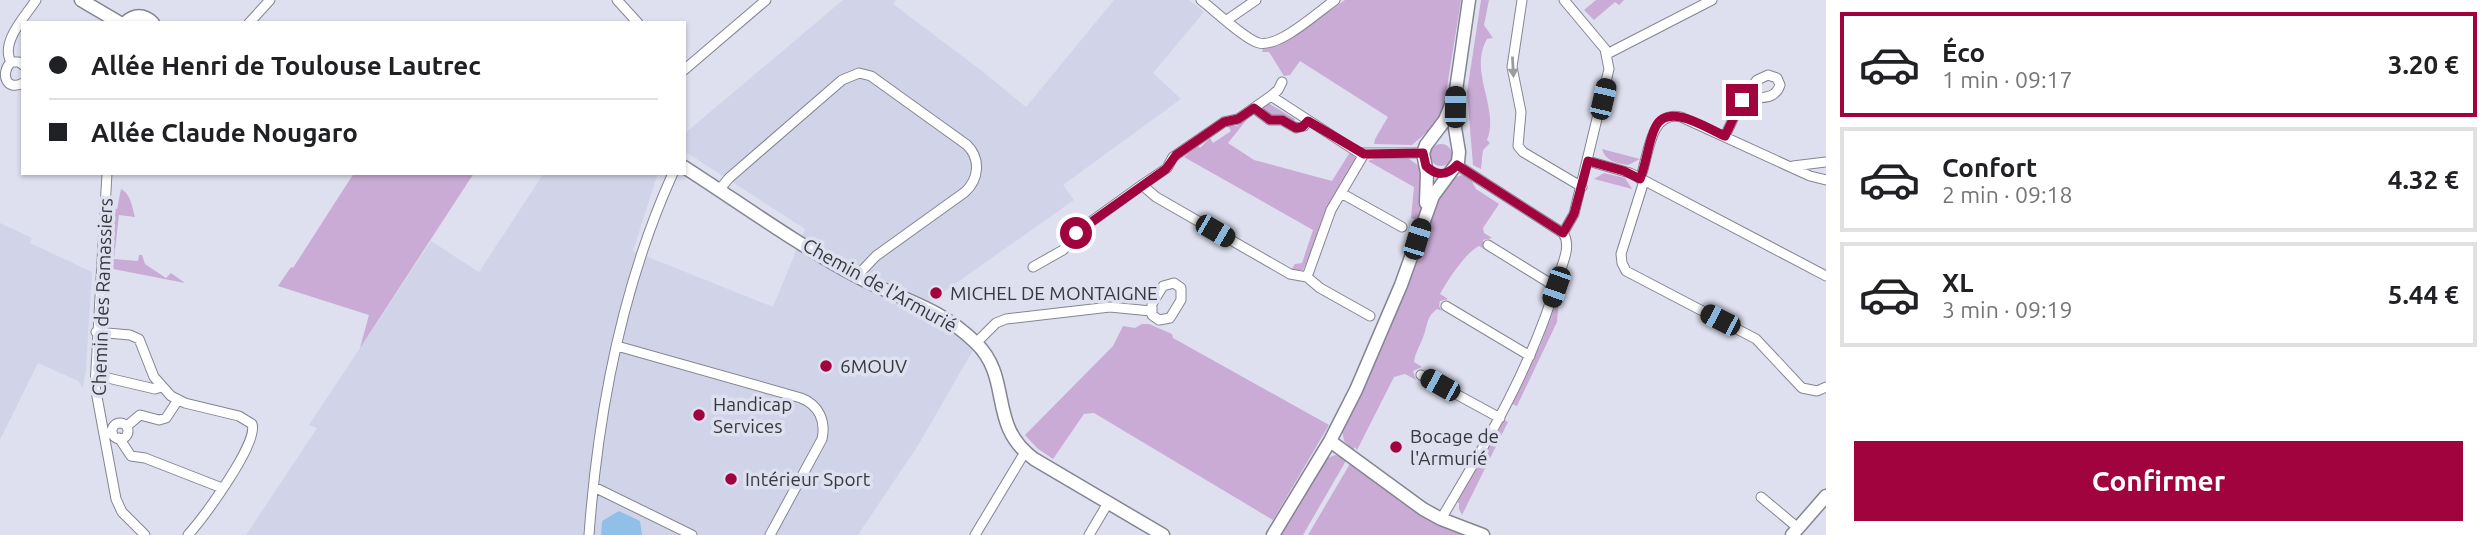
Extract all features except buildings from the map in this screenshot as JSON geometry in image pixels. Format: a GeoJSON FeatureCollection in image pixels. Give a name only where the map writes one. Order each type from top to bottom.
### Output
{"type":"FeatureCollection","features":[{"type":"Feature","properties":{"kind":"street"},"geometry":{"type":"LineString","coordinates":[[23,21],[36,0]]}},
{"type":"Feature","properties":{"kind":"street"},"geometry":{"type":"LineString","coordinates":[[81,0],[118,21]]}},
{"type":"Feature","properties":{"kind":"street"},"geometry":{"type":"LineString","coordinates":[[251,21],[270,0]]}},
{"type":"Feature","properties":{"kind":"street"},"geometry":{"type":"LineString","coordinates":[[617,0],[636,21]]}},
{"type":"Feature","properties":{"kind":"street"},"geometry":{"type":"LineString","coordinates":[[686,68],[766,0]]}},
{"type":"Feature","properties":{"kind":"street"},"geometry":{"type":"LineString","coordinates":[[1201,0],[1255,42],[1271,43],[1335,0]]}},
{"type":"Feature","properties":{"kind":"street"},"geometry":{"type":"LineString","coordinates":[[1227,20],[1256,0]]}},
{"type":"Feature","properties":{"kind":"street"},"geometry":{"type":"LineString","coordinates":[[1273,535],[1330,441],[1374,353],[1425,214],[1433,196],[1454,168],[1460,155],[1454,118],[1469,0]]}},
{"type":"Feature","properties":{"kind":"street"},"geometry":{"type":"LineString","coordinates":[[1522,0],[1512,58],[1521,112],[1518,146],[1523,152],[1582,187]]}},
{"type":"Feature","properties":{"kind":"street"},"geometry":{"type":"LineString","coordinates":[[1563,233],[1572,219],[1582,187],[1608,78],[1607,54],[1564,0]]}},
{"type":"Feature","properties":{"kind":"street"},"geometry":{"type":"LineString","coordinates":[[1607,54],[1712,0]]}},
{"type":"Feature","properties":{"kind":"street"},"geometry":{"type":"LineString","coordinates":[[125,21],[138,16],[150,21]]}},
{"type":"Feature","properties":{"kind":"street"},"geometry":{"type":"LineString","coordinates":[[11,62],[7,56],[8,44],[21,24]]}},
{"type":"Feature","properties":{"kind":"street"},"geometry":{"type":"LineString","coordinates":[[21,64],[11,62],[2,74],[11,86],[21,84]]}},
{"type":"Feature","properties":{"kind":"street"},"geometry":{"type":"LineString","coordinates":[[719,190],[729,178],[842,80],[859,73],[872,76],[967,145],[974,153],[977,166],[974,180],[965,192],[876,256],[856,276]]}},
{"type":"Feature","properties":{"kind":"street"},"geometry":{"type":"LineString","coordinates":[[1033,267],[1063,250],[1085,226],[1167,168],[1172,159],[1205,135],[1224,122],[1238,119],[1271,96],[1282,82]]}},
{"type":"Feature","properties":{"kind":"street"},"geometry":{"type":"LineString","coordinates":[[1425,214],[1427,194],[1424,159],[1431,140],[1445,120],[1456,90]]}},
{"type":"Feature","properties":{"kind":"street"},"geometry":{"type":"LineString","coordinates":[[1271,96],[1364,154],[1424,159],[1437,173],[1454,168],[1563,233],[1567,244],[1556,287],[1530,356],[1500,418],[1441,519]]}},
{"type":"Feature","properties":{"kind":"street"},"geometry":{"type":"LineString","coordinates":[[1725,136],[1742,100]]}},
{"type":"Feature","properties":{"kind":"street"},"geometry":{"type":"LineString","coordinates":[[1254,108],[1270,120],[1282,120],[1296,128],[1302,127],[1308,121]]}},
{"type":"Feature","properties":{"kind":"street"},"geometry":{"type":"LineString","coordinates":[[1826,180],[1678,116],[1665,117],[1657,124],[1621,254],[1627,272],[1749,334],[1762,344],[1802,388],[1818,391],[1826,387]]}},
{"type":"Feature","properties":{"kind":"street"},"geometry":{"type":"LineString","coordinates":[[1431,140],[1446,137],[1457,145]]}},
{"type":"Feature","properties":{"kind":"street"},"geometry":{"type":"LineString","coordinates":[[1307,277],[1329,216],[1364,154]]}},
{"type":"Feature","properties":{"kind":"street"},"geometry":{"type":"LineString","coordinates":[[1588,161],[1624,171],[1826,276]]}},
{"type":"Feature","properties":{"kind":"street"},"geometry":{"type":"LineString","coordinates":[[1791,166],[1826,163]]}},
{"type":"Feature","properties":{"kind":"street","name":"Chemin de l'Armurié"},"geometry":{"type":"LineString","coordinates":[[686,168],[856,276],[930,309],[952,322],[976,343],[995,369],[1005,422],[1025,452],[1163,535]]}},
{"type":"Feature","properties":{"kind":"street","name":"Chemin des Ramassiers"},"geometry":{"type":"LineString","coordinates":[[107,175],[96,332],[96,398],[116,499],[122,512],[145,535]]}},
{"type":"Feature","properties":{"kind":"street"},"geometry":{"type":"LineString","coordinates":[[589,535],[603,422],[617,346],[638,267],[672,175]]}},
{"type":"Feature","properties":{"kind":"street"},"geometry":{"type":"LineString","coordinates":[[1142,185],[1167,203],[1290,274],[1307,277],[1320,288],[1370,316]]}},
{"type":"Feature","properties":{"kind":"street"},"geometry":{"type":"LineString","coordinates":[[1341,193],[1402,227]]}},
{"type":"Feature","properties":{"kind":"street"},"geometry":{"type":"LineString","coordinates":[[1488,245],[1556,287]]}},
{"type":"Feature","properties":{"kind":"street"},"geometry":{"type":"LineString","coordinates":[[1446,306],[1530,356]]}},
{"type":"Feature","properties":{"kind":"street"},"geometry":{"type":"LineString","coordinates":[[976,343],[996,323],[1006,319],[1110,307],[1151,311]]}},
{"type":"Feature","properties":{"kind":"street"},"geometry":{"type":"LineString","coordinates":[[96,332],[135,336],[141,343],[148,366],[161,387],[178,400],[239,416],[252,424],[253,438],[209,510],[188,535]]}},
{"type":"Feature","properties":{"kind":"street"},"geometry":{"type":"LineString","coordinates":[[617,346],[808,400],[817,408],[823,424],[822,439],[770,535]]}},
{"type":"Feature","properties":{"kind":"street"},"geometry":{"type":"LineString","coordinates":[[1421,375],[1500,418]]}},
{"type":"Feature","properties":{"kind":"street"},"geometry":{"type":"LineString","coordinates":[[108,378],[155,389],[161,387]]}},
{"type":"Feature","properties":{"kind":"street"},"geometry":{"type":"LineString","coordinates":[[178,400],[166,418],[159,420],[140,415],[127,426],[119,423],[114,426],[114,435],[131,456],[145,458],[222,488]]}},
{"type":"Feature","properties":{"kind":"street"},"geometry":{"type":"LineString","coordinates":[[1330,441],[1408,499],[1441,519],[1483,535]]}},
{"type":"Feature","properties":{"kind":"street"},"geometry":{"type":"LineString","coordinates":[[975,535],[1025,452]]}},
{"type":"Feature","properties":{"kind":"street"},"geometry":{"type":"LineString","coordinates":[[594,487],[692,535]]}},
{"type":"Feature","properties":{"kind":"street"},"geometry":{"type":"LineString","coordinates":[[1761,498],[1795,531],[1824,496]]}},
{"type":"Feature","properties":{"kind":"street"},"geometry":{"type":"LineString","coordinates":[[1088,535],[1108,503]]}},
{"type":"Feature","properties":{"kind":"shaded area"},"geometry":{"type":"Polygon","coordinates":[[[843,0],[896,0],[893,4],[1026,107],[1114,0],[1189,0],[1204,12],[1153,73],[1181,99],[1063,185],[1074,200],[918,310],[947,328],[973,350],[919,444],[858,535],[246,535],[317,428],[309,425],[431,241],[479,272],[543,175],[657,175],[633,251],[773,307],[805,229],[686,152],[686,132],[843,0]]]}},
{"type":"Feature","properties":{"kind":"shaded area"},"geometry":{"type":"Polygon","coordinates":[[[1345,0],[1461,0],[1444,106],[1435,125],[1412,145],[1374,144],[1388,117],[1300,61],[1290,75],[1284,76],[1269,52],[1262,52],[1263,49],[1278,46],[1345,0]]]}},
{"type":"Feature","properties":{"kind":"shaded area"},"geometry":{"type":"Polygon","coordinates":[[[1481,0],[1489,0],[1484,25],[1493,38],[1487,39],[1482,52],[1482,77],[1490,115],[1487,140],[1490,143],[1483,150],[1481,169],[1473,165],[1467,92],[1481,0]]]}},
{"type":"Feature","properties":{"kind":"shaded area"},"geometry":{"type":"Polygon","coordinates":[[[1596,0],[1624,0],[1619,5],[1615,2],[1594,20],[1584,10],[1596,0]]]}},
{"type":"Feature","properties":{"kind":"shaded area"},"geometry":{"type":"Polygon","coordinates":[[[1268,103],[1295,119],[1293,122],[1265,112],[1262,108],[1268,103]]]}},
{"type":"Feature","properties":{"kind":"shaded area"},"geometry":{"type":"Polygon","coordinates":[[[1248,118],[1228,143],[1254,160],[1332,181],[1350,152],[1356,159],[1303,270],[1291,270],[1295,264],[1302,263],[1313,230],[1184,157],[1198,146],[1200,148],[1210,138],[1213,143],[1231,131],[1228,126],[1237,126],[1248,118]]]}},
{"type":"Feature","properties":{"kind":"shaded area"},"geometry":{"type":"Polygon","coordinates":[[[1441,144],[1449,147],[1452,155],[1449,163],[1441,166],[1433,163],[1430,155],[1433,147],[1441,144]]]}},
{"type":"Feature","properties":{"kind":"shaded area"},"geometry":{"type":"Polygon","coordinates":[[[1602,149],[1640,159],[1628,165],[1616,162],[1606,157],[1602,149]]]}},
{"type":"Feature","properties":{"kind":"shaded area"},"geometry":{"type":"Polygon","coordinates":[[[1379,157],[1408,158],[1419,166],[1423,202],[1418,221],[1411,218],[1414,187],[1368,161],[1379,157]]]}},
{"type":"Feature","properties":{"kind":"shaded area"},"geometry":{"type":"Polygon","coordinates":[[[1604,173],[1625,178],[1632,189],[1594,179],[1604,173]]]}},
{"type":"Feature","properties":{"kind":"shaded area"},"geometry":{"type":"Polygon","coordinates":[[[353,175],[473,175],[360,348],[369,315],[278,286],[291,267],[293,268],[353,175]]]}},
{"type":"Feature","properties":{"kind":"shaded area"},"geometry":{"type":"Polygon","coordinates":[[[1462,175],[1470,178],[1476,189],[1499,204],[1483,228],[1484,233],[1492,238],[1483,240],[1484,249],[1479,246],[1468,254],[1440,294],[1448,299],[1440,301],[1442,311],[1437,309],[1429,319],[1414,362],[1422,367],[1413,371],[1416,380],[1405,374],[1394,377],[1357,450],[1355,447],[1353,450],[1344,441],[1342,430],[1385,341],[1434,202],[1450,179],[1462,175]]]}},
{"type":"Feature","properties":{"kind":"shaded area"},"geometry":{"type":"Polygon","coordinates":[[[121,189],[129,197],[135,217],[119,215],[114,259],[138,261],[139,255],[142,255],[145,264],[166,278],[171,273],[185,283],[108,268],[111,208],[117,209],[121,189]]]}},
{"type":"Feature","properties":{"kind":"shaded area"},"geometry":{"type":"Polygon","coordinates":[[[0,223],[32,238],[30,243],[92,272],[83,388],[78,381],[38,363],[0,440],[0,223]]]}},
{"type":"Feature","properties":{"kind":"shaded area"},"geometry":{"type":"Polygon","coordinates":[[[1559,296],[1557,322],[1517,406],[1512,404],[1539,348],[1559,296]]]}},
{"type":"Feature","properties":{"kind":"shaded area"},"geometry":{"type":"Polygon","coordinates":[[[1149,324],[1172,334],[1173,338],[1329,425],[1273,520],[1094,413],[1084,414],[1053,459],[1025,435],[1113,346],[1123,326],[1135,328],[1149,324]]]}},
{"type":"Feature","properties":{"kind":"shaded area"},"geometry":{"type":"Polygon","coordinates":[[[1504,420],[1508,422],[1462,515],[1457,502],[1504,420]]]}},
{"type":"Feature","properties":{"kind":"shaded area"},"geometry":{"type":"Polygon","coordinates":[[[1335,455],[1347,459],[1303,535],[1278,535],[1328,458],[1335,455]]]}},
{"type":"Feature","properties":{"kind":"shaded area"},"geometry":{"type":"Polygon","coordinates":[[[1351,462],[1424,517],[1471,535],[1308,535],[1351,462]]]}},
{"type":"Feature","properties":{"kind":"water"},"geometry":{"type":"Polygon","coordinates":[[[619,511],[640,521],[642,535],[601,535],[602,521],[619,511]]]}},
{"type":"Feature","properties":{"kind":"place","name":"MICHEL DE MONTAIGNE"},"geometry":{"type":"Point","coordinates":[936,293]}},
{"type":"Feature","properties":{"kind":"place","name":"6MOUV"},"geometry":{"type":"Point","coordinates":[826,366]}},
{"type":"Feature","properties":{"kind":"place","name":"Handicap Services"},"geometry":{"type":"Point","coordinates":[699,415]}},
{"type":"Feature","properties":{"kind":"place","name":"Bocage de l'Armurié"},"geometry":{"type":"Point","coordinates":[1396,447]}},
{"type":"Feature","properties":{"kind":"place","name":"Intérieur Sport"},"geometry":{"type":"Point","coordinates":[731,479]}},
{"type":"Feature","properties":{"kind":"route"},"geometry":{"type":"LineString","coordinates":[[1076,233],[1166,169],[1176,155],[1224,122],[1238,119],[1254,108],[1270,120],[1282,120],[1296,128],[1302,127],[1308,121],[1364,154],[1423,153],[1426,166],[1441,174],[1457,165],[1563,233],[1574,214],[1588,161],[1624,171],[1640,179],[1655,128],[1662,119],[1678,116],[1725,136],[1742,100]]}}]}
